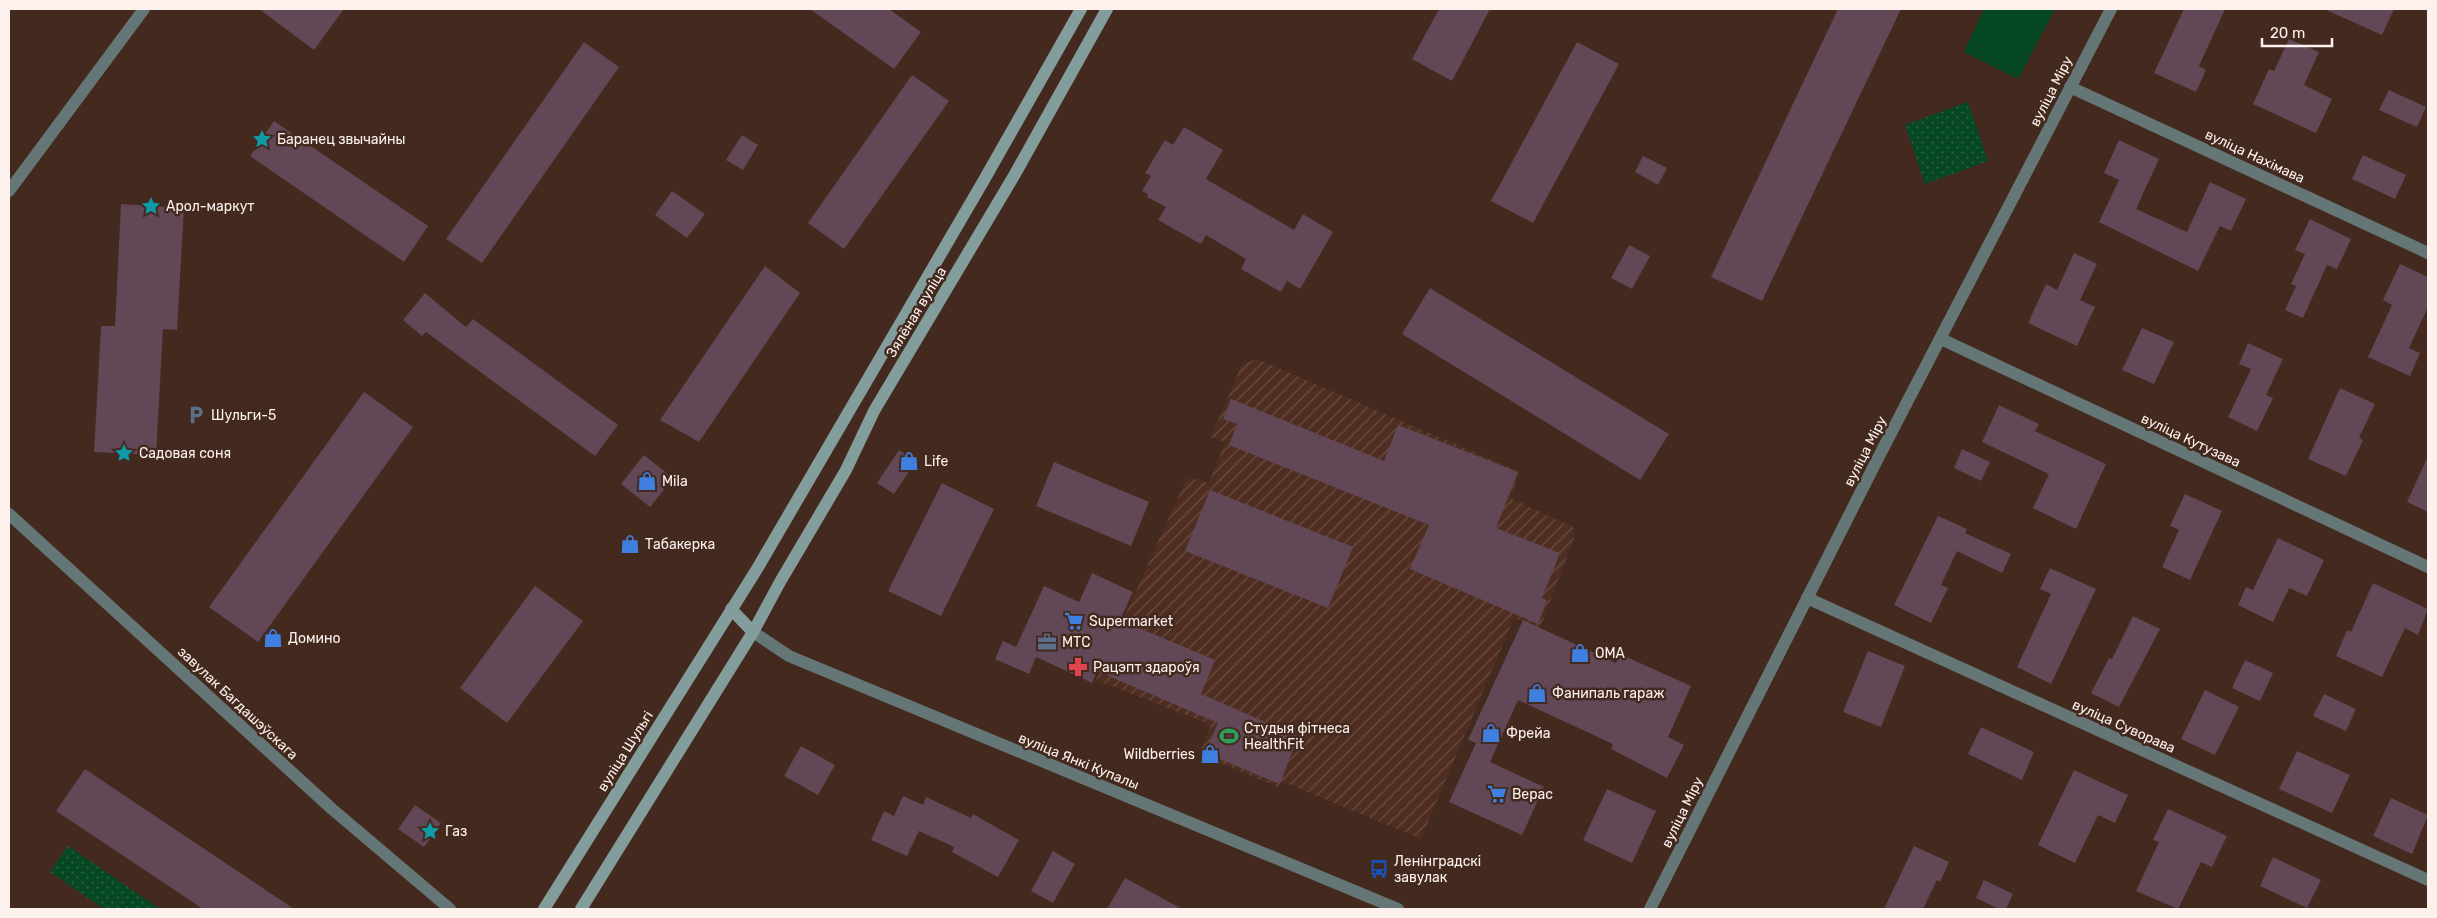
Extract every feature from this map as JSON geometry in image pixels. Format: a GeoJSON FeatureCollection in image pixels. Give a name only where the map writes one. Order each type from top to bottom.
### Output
{"type":"FeatureCollection","features":[{"type":"Feature","properties":{"kind":"main road","name":"Зялёная вуліца"},"geometry":{"type":"LineString","coordinates":[[731,609],[970,206],[1081,9]]}},
{"type":"Feature","properties":{"kind":"main road","name":"Зялёная вуліца"},"geometry":{"type":"LineString","coordinates":[[753,632],[846,470],[874,411],[1015,174],[1107,9]]}},
{"type":"Feature","properties":{"kind":"main road"},"geometry":{"type":"LineString","coordinates":[[581,909],[753,632],[731,609]]}},
{"type":"Feature","properties":{"kind":"main road","name":"вуліца Шульгі"},"geometry":{"type":"LineString","coordinates":[[544,909],[731,609]]}},
{"type":"Feature","properties":{"kind":"street"},"geometry":{"type":"LineString","coordinates":[[9,191],[144,9]]}},
{"type":"Feature","properties":{"kind":"street","name":"вуліца Міру"},"geometry":{"type":"LineString","coordinates":[[1650,909],[1806,598],[2111,9]]}},
{"type":"Feature","properties":{"kind":"street","name":"вуліца Нахімава"},"geometry":{"type":"LineString","coordinates":[[2070,87],[2428,253]]}},
{"type":"Feature","properties":{"kind":"street","name":"вуліца Кутузава"},"geometry":{"type":"LineString","coordinates":[[1941,339],[2428,567]]}},
{"type":"Feature","properties":{"kind":"street","name":"завулак Багдашэўскага"},"geometry":{"type":"LineString","coordinates":[[9,514],[332,809],[450,909]]}},
{"type":"Feature","properties":{"kind":"street","name":"вуліца Суворава"},"geometry":{"type":"LineString","coordinates":[[1806,598],[2428,880]]}},
{"type":"Feature","properties":{"kind":"street","name":"вуліца Янкі Купалы"},"geometry":{"type":"LineString","coordinates":[[753,632],[788,656],[1392,908]]}},
{"type":"Feature","properties":{"kind":"shaded area"},"geometry":{"type":"Polygon","coordinates":[[[1257,359],[1520,472],[1510,498],[1573,527],[1574,538],[1540,628],[1514,618],[1421,839],[1281,781],[1278,787],[1199,754],[1211,725],[1096,680],[1187,477],[1209,483],[1225,442],[1211,437],[1242,364],[1257,359]]]}},
{"type":"Feature","properties":{"kind":"green space"},"geometry":{"type":"Polygon","coordinates":[[[1984,9],[2055,9],[2018,79],[1964,52],[1984,9]]]}},
{"type":"Feature","properties":{"kind":"green space"},"geometry":{"type":"Polygon","coordinates":[[[1968,102],[1988,161],[1925,184],[1905,125],[1968,102]]]}},
{"type":"Feature","properties":{"kind":"green space"},"geometry":{"type":"Polygon","coordinates":[[[68,846],[160,909],[104,909],[50,872],[68,846]]]}},
{"type":"Feature","properties":{"kind":"building"},"geometry":{"type":"Polygon","coordinates":[[[259,9],[344,9],[314,50],[259,9]]]}},
{"type":"Feature","properties":{"kind":"building"},"geometry":{"type":"Polygon","coordinates":[[[810,9],[889,9],[921,32],[894,69],[810,9]]]}},
{"type":"Feature","properties":{"kind":"building"},"geometry":{"type":"Polygon","coordinates":[[[1439,9],[1490,9],[1452,81],[1412,59],[1439,9]]]}},
{"type":"Feature","properties":{"kind":"building"},"geometry":{"type":"Polygon","coordinates":[[[1838,9],[1901,9],[1762,301],[1711,277],[1838,9]]]}},
{"type":"Feature","properties":{"kind":"building"},"geometry":{"type":"Polygon","coordinates":[[[2184,9],[2225,9],[2199,66],[2206,70],[2196,92],[2154,73],[2184,9]]]}},
{"type":"Feature","properties":{"kind":"building"},"geometry":{"type":"Polygon","coordinates":[[[2324,9],[2394,9],[2382,35],[2324,9]]]}},
{"type":"Feature","properties":{"kind":"building"},"geometry":{"type":"Polygon","coordinates":[[[2289,39],[2319,52],[2304,85],[2332,99],[2316,133],[2253,104],[2269,69],[2274,71],[2289,39]]]}},
{"type":"Feature","properties":{"kind":"building"},"geometry":{"type":"Polygon","coordinates":[[[584,42],[619,67],[482,263],[446,239],[584,42]]]}},
{"type":"Feature","properties":{"kind":"building"},"geometry":{"type":"Polygon","coordinates":[[[1577,42],[1619,64],[1533,223],[1491,201],[1577,42]]]}},
{"type":"Feature","properties":{"kind":"building"},"geometry":{"type":"Polygon","coordinates":[[[912,75],[949,101],[844,249],[808,223],[912,75]]]}},
{"type":"Feature","properties":{"kind":"building"},"geometry":{"type":"Polygon","coordinates":[[[2389,90],[2426,107],[2417,127],[2379,110],[2389,90]]]}},
{"type":"Feature","properties":{"kind":"building"},"geometry":{"type":"Polygon","coordinates":[[[274,121],[428,226],[404,262],[250,156],[274,121]]]}},
{"type":"Feature","properties":{"kind":"building"},"geometry":{"type":"Polygon","coordinates":[[[1184,127],[1223,150],[1206,179],[1294,230],[1303,214],[1333,232],[1300,289],[1287,281],[1281,292],[1241,269],[1246,259],[1206,235],[1201,244],[1158,220],[1166,207],[1147,197],[1148,194],[1142,191],[1151,176],[1145,173],[1165,140],[1173,145],[1184,127]]]}},
{"type":"Feature","properties":{"kind":"building"},"geometry":{"type":"Polygon","coordinates":[[[742,135],[758,145],[743,170],[726,160],[742,135]]]}},
{"type":"Feature","properties":{"kind":"building"},"geometry":{"type":"Polygon","coordinates":[[[2119,140],[2159,159],[2136,209],[2187,232],[2210,182],[2246,199],[2231,231],[2220,226],[2198,271],[2099,222],[2119,180],[2104,173],[2119,140]]]}},
{"type":"Feature","properties":{"kind":"building"},"geometry":{"type":"Polygon","coordinates":[[[2363,155],[2406,175],[2395,199],[2352,179],[2363,155]]]}},
{"type":"Feature","properties":{"kind":"building"},"geometry":{"type":"Polygon","coordinates":[[[1643,156],[1667,168],[1658,185],[1635,172],[1643,156]]]}},
{"type":"Feature","properties":{"kind":"building"},"geometry":{"type":"Polygon","coordinates":[[[672,191],[705,214],[687,238],[655,215],[672,191]]]}},
{"type":"Feature","properties":{"kind":"building"},"geometry":{"type":"Polygon","coordinates":[[[121,204],[184,208],[177,330],[163,329],[156,455],[94,452],[101,326],[115,326],[121,204]]]}},
{"type":"Feature","properties":{"kind":"building"},"geometry":{"type":"Polygon","coordinates":[[[2310,219],[2351,239],[2337,269],[2327,265],[2303,318],[2285,310],[2296,286],[2291,284],[2305,254],[2295,250],[2310,219]]]}},
{"type":"Feature","properties":{"kind":"building"},"geometry":{"type":"Polygon","coordinates":[[[1629,245],[1650,256],[1632,289],[1611,278],[1629,245]]]}},
{"type":"Feature","properties":{"kind":"building"},"geometry":{"type":"Polygon","coordinates":[[[2074,253],[2097,264],[2080,300],[2095,307],[2077,346],[2028,323],[2046,284],[2057,290],[2074,253]]]}},
{"type":"Feature","properties":{"kind":"building"},"geometry":{"type":"Polygon","coordinates":[[[2400,264],[2428,277],[2428,307],[2409,348],[2420,353],[2410,376],[2368,357],[2392,305],[2383,300],[2400,264]]]}},
{"type":"Feature","properties":{"kind":"building"},"geometry":{"type":"Polygon","coordinates":[[[765,266],[800,293],[699,442],[660,420],[765,266]]]}},
{"type":"Feature","properties":{"kind":"building"},"geometry":{"type":"Polygon","coordinates":[[[1430,288],[1669,434],[1640,480],[1402,334],[1430,288]]]}},
{"type":"Feature","properties":{"kind":"building"},"geometry":{"type":"Polygon","coordinates":[[[425,293],[466,327],[473,319],[618,425],[595,456],[426,332],[422,336],[403,320],[425,293]]]}},
{"type":"Feature","properties":{"kind":"building"},"geometry":{"type":"Polygon","coordinates":[[[2142,328],[2174,342],[2154,384],[2122,370],[2142,328]]]}},
{"type":"Feature","properties":{"kind":"building"},"geometry":{"type":"Polygon","coordinates":[[[2248,343],[2283,359],[2266,395],[2273,398],[2257,431],[2228,417],[2251,369],[2239,364],[2248,343]]]}},
{"type":"Feature","properties":{"kind":"building"},"geometry":{"type":"Polygon","coordinates":[[[2340,388],[2375,404],[2359,438],[2363,440],[2346,476],[2308,459],[2340,388]]]}},
{"type":"Feature","properties":{"kind":"building"},"geometry":{"type":"Polygon","coordinates":[[[364,392],[413,427],[258,642],[209,607],[364,392]]]}},
{"type":"Feature","properties":{"kind":"building"},"geometry":{"type":"Polygon","coordinates":[[[1231,399],[1384,461],[1398,425],[1518,472],[1496,528],[1560,553],[1542,598],[1547,600],[1538,624],[1410,569],[1429,525],[1229,445],[1237,424],[1223,419],[1231,399]]]}},
{"type":"Feature","properties":{"kind":"building"},"geometry":{"type":"Polygon","coordinates":[[[1999,405],[2039,424],[2035,431],[2106,464],[2076,529],[2033,508],[2049,474],[1982,442],[1999,405]]]}},
{"type":"Feature","properties":{"kind":"building"},"geometry":{"type":"Polygon","coordinates":[[[1962,449],[1990,462],[1981,481],[1954,468],[1962,449]]]}},
{"type":"Feature","properties":{"kind":"building"},"geometry":{"type":"Polygon","coordinates":[[[899,450],[916,461],[894,494],[877,483],[899,450]]]}},
{"type":"Feature","properties":{"kind":"building","name":"Mila"},"geometry":{"type":"Polygon","coordinates":[[[644,455],[673,478],[650,507],[621,484],[644,455]]]}},
{"type":"Feature","properties":{"kind":"building"},"geometry":{"type":"Polygon","coordinates":[[[2428,456],[2428,512],[2407,502],[2428,456]]]}},
{"type":"Feature","properties":{"kind":"building"},"geometry":{"type":"Polygon","coordinates":[[[1054,462],[1149,502],[1131,546],[1036,506],[1054,462]]]}},
{"type":"Feature","properties":{"kind":"building"},"geometry":{"type":"Polygon","coordinates":[[[942,483],[994,509],[941,616],[888,591],[942,483]]]}},
{"type":"Feature","properties":{"kind":"building"},"geometry":{"type":"Polygon","coordinates":[[[1210,490],[1353,547],[1328,608],[1185,551],[1210,490]]]}},
{"type":"Feature","properties":{"kind":"building"},"geometry":{"type":"Polygon","coordinates":[[[2185,494],[2222,511],[2190,580],[2162,567],[2179,530],[2170,526],[2185,494]]]}},
{"type":"Feature","properties":{"kind":"building"},"geometry":{"type":"Polygon","coordinates":[[[1938,516],[1967,529],[1965,533],[2011,554],[2002,573],[1957,551],[1941,585],[1948,588],[1931,623],[1894,605],[1938,516]]]}},
{"type":"Feature","properties":{"kind":"building"},"geometry":{"type":"Polygon","coordinates":[[[2278,538],[2324,560],[2307,596],[2289,588],[2273,622],[2238,605],[2246,587],[2253,590],[2278,538]]]}},
{"type":"Feature","properties":{"kind":"building"},"geometry":{"type":"Polygon","coordinates":[[[2050,568],[2096,589],[2051,684],[2017,667],[2051,594],[2040,589],[2050,568]]]}},
{"type":"Feature","properties":{"kind":"building"},"geometry":{"type":"Polygon","coordinates":[[[1092,573],[1133,592],[1120,620],[1215,660],[1201,694],[1298,736],[1280,784],[1205,753],[1218,723],[1097,671],[1092,683],[1036,657],[1029,674],[995,659],[1003,641],[1016,647],[1044,586],[1079,602],[1092,573]]]}},
{"type":"Feature","properties":{"kind":"building"},"geometry":{"type":"Polygon","coordinates":[[[2373,583],[2428,609],[2418,635],[2405,628],[2382,677],[2336,656],[2347,630],[2351,632],[2373,583]]]}},
{"type":"Feature","properties":{"kind":"building"},"geometry":{"type":"Polygon","coordinates":[[[535,586],[583,621],[507,723],[460,688],[535,586]]]}},
{"type":"Feature","properties":{"kind":"building"},"geometry":{"type":"Polygon","coordinates":[[[2133,616],[2160,629],[2119,707],[2091,693],[2109,658],[2112,659],[2133,616]]]}},
{"type":"Feature","properties":{"kind":"building"},"geometry":{"type":"Polygon","coordinates":[[[1523,620],[1616,663],[1620,654],[1691,686],[1668,737],[1684,745],[1667,778],[1611,749],[1613,744],[1518,700],[1490,762],[1544,787],[1522,835],[1449,802],[1476,743],[1468,740],[1523,620]]]}},
{"type":"Feature","properties":{"kind":"building"},"geometry":{"type":"Polygon","coordinates":[[[1868,651],[1905,666],[1881,727],[1843,712],[1868,651]]]}},
{"type":"Feature","properties":{"kind":"building"},"geometry":{"type":"Polygon","coordinates":[[[2245,660],[2273,673],[2260,701],[2232,688],[2245,660]]]}},
{"type":"Feature","properties":{"kind":"building"},"geometry":{"type":"Polygon","coordinates":[[[2205,690],[2239,707],[2215,755],[2181,739],[2205,690]]]}},
{"type":"Feature","properties":{"kind":"building"},"geometry":{"type":"Polygon","coordinates":[[[2324,694],[2356,709],[2346,731],[2313,716],[2324,694]]]}},
{"type":"Feature","properties":{"kind":"building"},"geometry":{"type":"Polygon","coordinates":[[[1981,727],[2034,752],[2022,780],[1968,754],[1981,727]]]}},
{"type":"Feature","properties":{"kind":"building"},"geometry":{"type":"Polygon","coordinates":[[[801,746],[835,765],[818,795],[784,776],[801,746]]]}},
{"type":"Feature","properties":{"kind":"building"},"geometry":{"type":"Polygon","coordinates":[[[2297,751],[2350,775],[2332,813],[2279,789],[2297,751]]]}},
{"type":"Feature","properties":{"kind":"building"},"geometry":{"type":"Polygon","coordinates":[[[85,769],[294,909],[203,909],[56,811],[85,769]]]}},
{"type":"Feature","properties":{"kind":"building"},"geometry":{"type":"Polygon","coordinates":[[[2074,770],[2128,795],[2115,823],[2098,815],[2075,863],[2038,845],[2074,770]]]}},
{"type":"Feature","properties":{"kind":"building"},"geometry":{"type":"Polygon","coordinates":[[[1607,789],[1656,811],[1632,863],[1583,840],[1607,789]]]}},
{"type":"Feature","properties":{"kind":"building"},"geometry":{"type":"Polygon","coordinates":[[[903,796],[923,805],[926,797],[971,818],[973,814],[1019,840],[998,877],[952,852],[954,847],[919,831],[907,856],[871,840],[884,811],[894,816],[903,796]]]}},
{"type":"Feature","properties":{"kind":"building"},"geometry":{"type":"Polygon","coordinates":[[[2391,798],[2428,815],[2412,854],[2373,836],[2391,798]]]}},
{"type":"Feature","properties":{"kind":"building"},"geometry":{"type":"Polygon","coordinates":[[[415,805],[441,823],[424,847],[398,829],[415,805]]]}},
{"type":"Feature","properties":{"kind":"building"},"geometry":{"type":"Polygon","coordinates":[[[2168,809],[2227,836],[2212,867],[2201,862],[2178,909],[2136,891],[2159,842],[2153,840],[2168,809]]]}},
{"type":"Feature","properties":{"kind":"building"},"geometry":{"type":"Polygon","coordinates":[[[1914,846],[1949,862],[1940,882],[1937,880],[1923,909],[1884,909],[1914,846]]]}},
{"type":"Feature","properties":{"kind":"building"},"geometry":{"type":"Polygon","coordinates":[[[1053,851],[1075,864],[1053,903],[1031,891],[1053,851]]]}},
{"type":"Feature","properties":{"kind":"building"},"geometry":{"type":"Polygon","coordinates":[[[2273,857],[2321,880],[2307,908],[2260,886],[2273,857]]]}},
{"type":"Feature","properties":{"kind":"building"},"geometry":{"type":"Polygon","coordinates":[[[1125,878],[1182,909],[1107,909],[1125,878]]]}},
{"type":"Feature","properties":{"kind":"building"},"geometry":{"type":"Polygon","coordinates":[[[1984,880],[2013,894],[2006,909],[1999,909],[1976,898],[1984,880]]]}},
{"type":"Feature","properties":{"kind":"place","name":"Баранец звычайны"},"geometry":{"type":"Point","coordinates":[262,139]}},
{"type":"Feature","properties":{"kind":"place","name":"Арол-маркут"},"geometry":{"type":"Point","coordinates":[151,206]}},
{"type":"Feature","properties":{"kind":"place","name":"Шульги-5"},"geometry":{"type":"Point","coordinates":[196,415]}},
{"type":"Feature","properties":{"kind":"place","name":"Садовая соня"},"geometry":{"type":"Point","coordinates":[124,453]}},
{"type":"Feature","properties":{"kind":"place","name":"Life"},"geometry":{"type":"Point","coordinates":[909,461]}},
{"type":"Feature","properties":{"kind":"place","name":"Mila"},"geometry":{"type":"Point","coordinates":[647,481]}},
{"type":"Feature","properties":{"kind":"place","name":"Табакерка"},"geometry":{"type":"Point","coordinates":[630,544]}},
{"type":"Feature","properties":{"kind":"place","name":"Supermarket"},"geometry":{"type":"Point","coordinates":[1074,621]}},
{"type":"Feature","properties":{"kind":"place","name":"Домино"},"geometry":{"type":"Point","coordinates":[273,638]}},
{"type":"Feature","properties":{"kind":"place","name":"МТС"},"geometry":{"type":"Point","coordinates":[1047,642]}},
{"type":"Feature","properties":{"kind":"place","name":"ОМА"},"geometry":{"type":"Point","coordinates":[1580,653]}},
{"type":"Feature","properties":{"kind":"place","name":"Рацэпт здароўя"},"geometry":{"type":"Point","coordinates":[1078,667]}},
{"type":"Feature","properties":{"kind":"place","name":"Фанипаль гараж"},"geometry":{"type":"Point","coordinates":[1537,693]}},
{"type":"Feature","properties":{"kind":"place","name":"Фрейа"},"geometry":{"type":"Point","coordinates":[1491,733]}},
{"type":"Feature","properties":{"kind":"place","name":"Студыя фітнеса HealthFit"},"geometry":{"type":"Point","coordinates":[1229,736]}},
{"type":"Feature","properties":{"kind":"place","name":"Wildberries"},"geometry":{"type":"Point","coordinates":[1210,754]}},
{"type":"Feature","properties":{"kind":"place","name":"Верас"},"geometry":{"type":"Point","coordinates":[1497,794]}},
{"type":"Feature","properties":{"kind":"place","name":"Газ"},"geometry":{"type":"Point","coordinates":[430,831]}},
{"type":"Feature","properties":{"kind":"place","name":"Ленінградскі завулак"},"geometry":{"type":"Point","coordinates":[1379,869]}}]}
